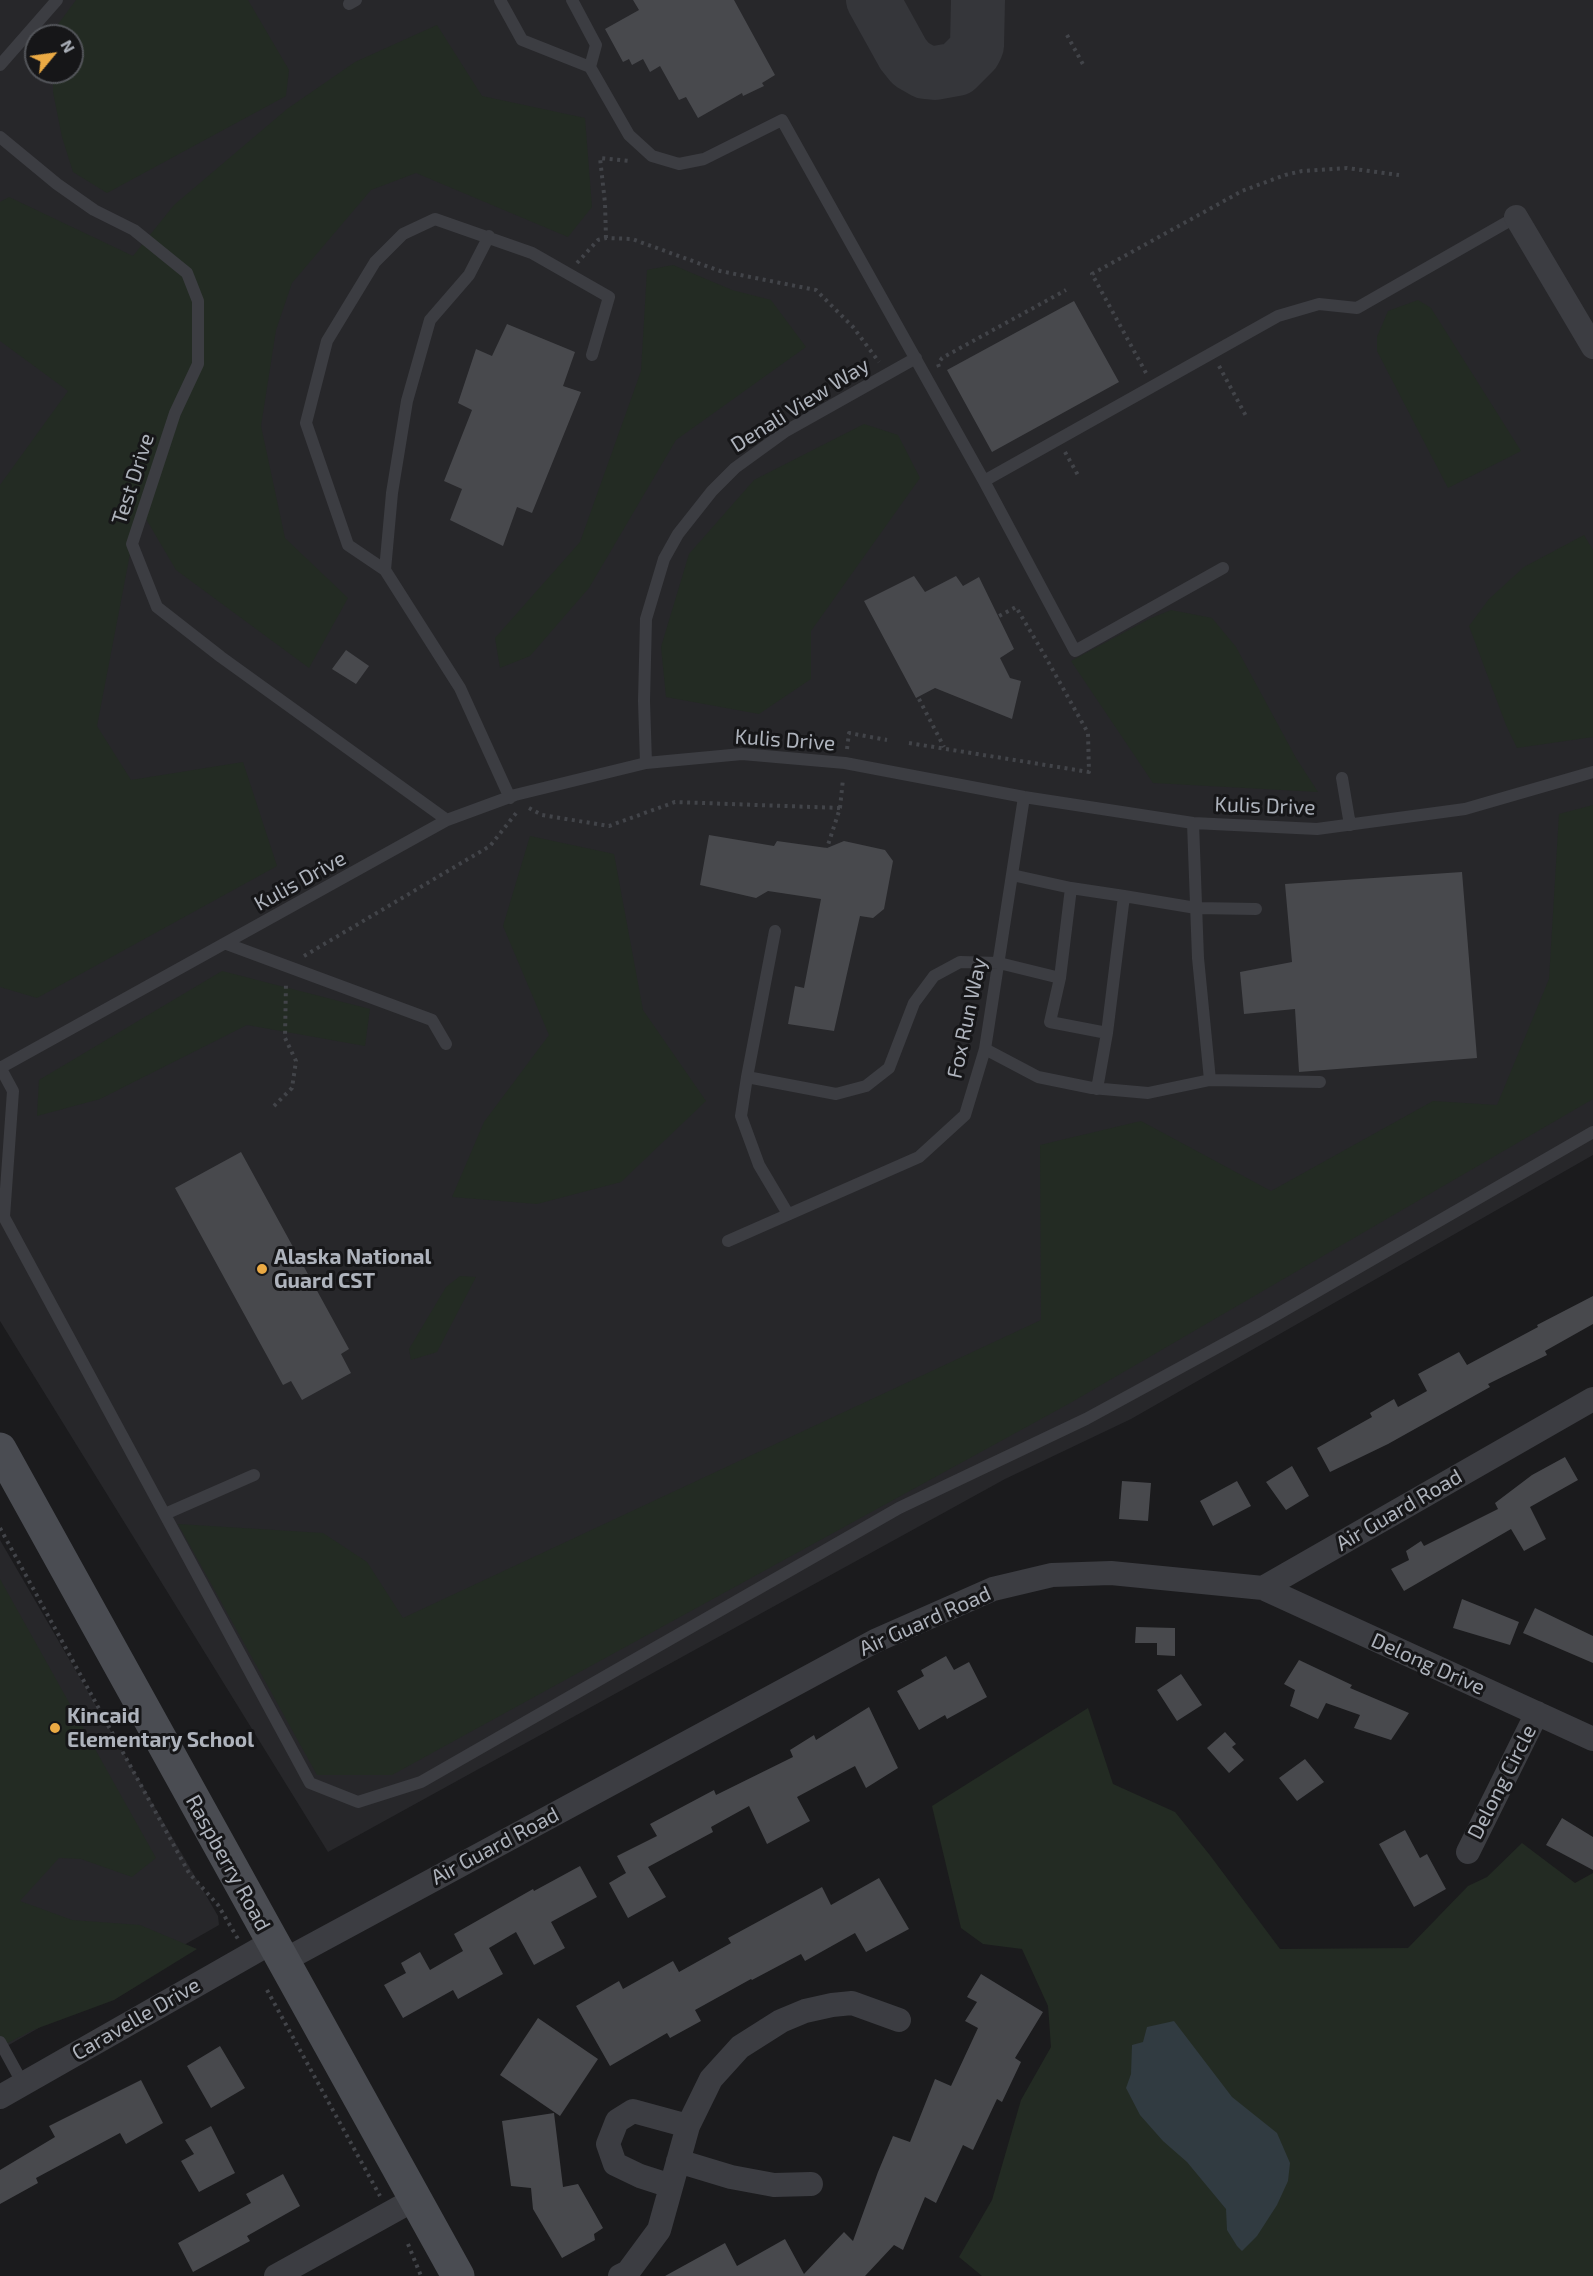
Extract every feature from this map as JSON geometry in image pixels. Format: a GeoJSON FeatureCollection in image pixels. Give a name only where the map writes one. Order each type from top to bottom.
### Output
{"type":"FeatureCollection","features":[{"type":"Feature","properties":{"kind":"main road","name":"Raspberry Road"},"geometry":{"type":"LineString","coordinates":[[0,1449],[402,2206],[458,2276]]}},
{"type":"Feature","properties":{"kind":"street"},"geometry":{"type":"LineString","coordinates":[[1516,217],[1593,347]]}},
{"type":"Feature","properties":{"kind":"street","name":"Air Guard Road"},"geometry":{"type":"LineString","coordinates":[[267,1953],[875,1641],[993,1589],[1052,1575],[1112,1573],[1263,1588],[1593,1399]]}},
{"type":"Feature","properties":{"kind":"street","name":"Delong Drive"},"geometry":{"type":"LineString","coordinates":[[1263,1588],[1593,1738]]}},
{"type":"Feature","properties":{"kind":"street","name":"Delong Circle"},"geometry":{"type":"LineString","coordinates":[[1468,1852],[1537,1713]]}},
{"type":"Feature","properties":{"kind":"street","name":"Caravelle Drive"},"geometry":{"type":"LineString","coordinates":[[0,2097],[267,1953]]}},
{"type":"Feature","properties":{"kind":"street"},"geometry":{"type":"LineString","coordinates":[[620,2276],[628,2272],[659,2230],[688,2126],[711,2079],[740,2047],[781,2021],[805,2011],[852,2003],[899,2020]]}},
{"type":"Feature","properties":{"kind":"street"},"geometry":{"type":"LineString","coordinates":[[671,2186],[640,2176],[615,2164],[608,2144],[617,2121],[633,2111],[688,2126]]}},
{"type":"Feature","properties":{"kind":"street"},"geometry":{"type":"LineString","coordinates":[[678,2161],[731,2177],[774,2185],[811,2184]]}},
{"type":"Feature","properties":{"kind":"street"},"geometry":{"type":"LineString","coordinates":[[276,2276],[402,2206]]}},
{"type":"Feature","properties":{"kind":"lane"},"geometry":{"type":"LineString","coordinates":[[0,64],[57,0]]}},
{"type":"Feature","properties":{"kind":"lane"},"geometry":{"type":"LineString","coordinates":[[500,0],[522,40],[590,67],[628,135],[652,156],[679,164],[704,159],[782,120],[984,481],[1075,651],[1223,568]]}},
{"type":"Feature","properties":{"kind":"lane"},"geometry":{"type":"LineString","coordinates":[[572,0],[596,45],[590,67]]}},
{"type":"Feature","properties":{"kind":"lane","name":"Test Drive"},"geometry":{"type":"LineString","coordinates":[[0,137],[57,184],[94,210],[134,230],[187,273],[198,301],[198,364],[175,413],[132,544],[157,607],[221,657],[447,820]]}},
{"type":"Feature","properties":{"kind":"lane"},"geometry":{"type":"LineString","coordinates":[[984,481],[1278,316],[1319,304],[1357,308],[1516,217]]}},
{"type":"Feature","properties":{"kind":"lane"},"geometry":{"type":"LineString","coordinates":[[510,798],[460,688],[385,570],[348,545],[306,423],[327,341],[375,262],[403,234],[435,219],[489,236],[532,253],[609,297],[592,356]]}},
{"type":"Feature","properties":{"kind":"lane"},"geometry":{"type":"LineString","coordinates":[[385,570],[392,493],[407,401],[430,320],[469,275],[489,236]]}},
{"type":"Feature","properties":{"kind":"lane","name":"Denali View Way"},"geometry":{"type":"LineString","coordinates":[[646,763],[644,701],[646,619],[664,559],[678,534],[712,491],[735,468],[786,431],[916,358]]}},
{"type":"Feature","properties":{"kind":"lane","name":"Kulis Drive"},"geometry":{"type":"LineString","coordinates":[[0,1068],[228,944],[447,820],[510,798],[646,763],[742,754],[858,765],[1024,797],[1192,823],[1317,829],[1465,809],[1593,772]]}},
{"type":"Feature","properties":{"kind":"lane"},"geometry":{"type":"LineString","coordinates":[[1342,778],[1350,825]]}},
{"type":"Feature","properties":{"kind":"lane","name":"Fox Run Way"},"geometry":{"type":"LineString","coordinates":[[728,1240],[919,1157],[964,1115],[985,1049],[1024,797]]}},
{"type":"Feature","properties":{"kind":"lane"},"geometry":{"type":"LineString","coordinates":[[1192,823],[1198,958],[1210,1080]]}},
{"type":"Feature","properties":{"kind":"lane"},"geometry":{"type":"LineString","coordinates":[[1012,875],[1071,888],[1196,908],[1256,909]]}},
{"type":"Feature","properties":{"kind":"lane"},"geometry":{"type":"LineString","coordinates":[[1071,888],[1060,978],[1050,1022],[1107,1033]]}},
{"type":"Feature","properties":{"kind":"lane"},"geometry":{"type":"LineString","coordinates":[[1097,1089],[1107,1033],[1124,896]]}},
{"type":"Feature","properties":{"kind":"lane"},"geometry":{"type":"LineString","coordinates":[[775,931],[741,1116],[759,1165],[788,1214]]}},
{"type":"Feature","properties":{"kind":"lane"},"geometry":{"type":"LineString","coordinates":[[228,944],[432,1020],[446,1044]]}},
{"type":"Feature","properties":{"kind":"lane"},"geometry":{"type":"LineString","coordinates":[[747,1077],[837,1094],[866,1086],[889,1068],[914,1003],[934,976],[960,962],[999,963],[1060,978]]}},
{"type":"Feature","properties":{"kind":"lane"},"geometry":{"type":"LineString","coordinates":[[985,1049],[1038,1077],[1097,1089],[1148,1093],[1210,1080],[1320,1082]]}},
{"type":"Feature","properties":{"kind":"lane"},"geometry":{"type":"LineString","coordinates":[[0,1068],[13,1091],[4,1217],[310,1782],[358,1802],[421,1782],[898,1508],[1086,1419],[1264,1322],[1593,1132]]}},
{"type":"Feature","properties":{"kind":"lane"},"geometry":{"type":"LineString","coordinates":[[165,1514],[254,1475]]}},
{"type":"Feature","properties":{"kind":"lane"},"geometry":{"type":"LineString","coordinates":[[0,2042],[23,2084]]}},
{"type":"Feature","properties":{"kind":"path"},"geometry":{"type":"LineString","coordinates":[[1067,35],[1085,68]]}},
{"type":"Feature","properties":{"kind":"path"},"geometry":{"type":"LineString","coordinates":[[606,238],[600,158],[630,161]]}},
{"type":"Feature","properties":{"kind":"path"},"geometry":{"type":"LineString","coordinates":[[1148,377],[1092,274],[1242,191],[1285,175],[1302,171],[1347,168],[1399,175]]}},
{"type":"Feature","properties":{"kind":"path"},"geometry":{"type":"LineString","coordinates":[[575,266],[598,240],[632,238],[720,271],[816,290],[853,327],[888,374]]}},
{"type":"Feature","properties":{"kind":"path"},"geometry":{"type":"LineString","coordinates":[[942,375],[938,364],[942,358],[1066,290]]}},
{"type":"Feature","properties":{"kind":"path"},"geometry":{"type":"LineString","coordinates":[[1211,353],[1246,416]]}},
{"type":"Feature","properties":{"kind":"path"},"geometry":{"type":"LineString","coordinates":[[1061,446],[1079,477]]}},
{"type":"Feature","properties":{"kind":"path"},"geometry":{"type":"LineString","coordinates":[[909,743],[1089,772],[1088,733],[1045,656],[1016,607],[999,616]]}},
{"type":"Feature","properties":{"kind":"path"},"geometry":{"type":"LineString","coordinates":[[919,699],[945,748]]}},
{"type":"Feature","properties":{"kind":"path"},"geometry":{"type":"LineString","coordinates":[[847,749],[849,733],[887,740]]}},
{"type":"Feature","properties":{"kind":"path"},"geometry":{"type":"LineString","coordinates":[[827,848],[840,808],[843,774]]}},
{"type":"Feature","properties":{"kind":"path"},"geometry":{"type":"LineString","coordinates":[[274,1106],[292,1088],[296,1061],[285,1038],[285,982],[303,956],[490,846],[512,818],[525,806],[542,815],[609,826],[675,802],[840,808]]}},
{"type":"Feature","properties":{"kind":"path"},"geometry":{"type":"LineString","coordinates":[[0,1528],[189,1873],[218,1905],[240,1941],[267,1953],[265,1984],[402,2206],[408,2242],[422,2276]]}},
{"type":"Feature","properties":{"kind":"shaded area"},"geometry":{"type":"Polygon","coordinates":[[[0,0],[1593,0],[1593,1155],[1131,1419],[1005,1479],[328,1852],[0,1321],[0,0]]]}},
{"type":"Feature","properties":{"kind":"shaded area"},"geometry":{"type":"Polygon","coordinates":[[[76,0],[248,0],[289,70],[286,96],[107,193],[73,172],[62,137],[53,84],[84,84],[84,24],[58,24],[76,0]]]}},
{"type":"Feature","properties":{"kind":"shaded area"},"geometry":{"type":"Polygon","coordinates":[[[437,25],[482,96],[585,118],[592,207],[568,237],[416,173],[371,190],[292,283],[276,330],[261,426],[285,538],[348,598],[309,668],[176,570],[139,507],[97,726],[131,780],[243,762],[277,866],[37,998],[0,987],[0,485],[68,391],[0,341],[0,202],[9,197],[133,256],[174,205],[287,109],[355,62],[437,25]]]}},
{"type":"Feature","properties":{"kind":"shaded area"},"geometry":{"type":"Polygon","coordinates":[[[673,265],[732,290],[771,300],[806,347],[676,440],[589,588],[530,656],[500,668],[495,638],[580,542],[641,371],[647,270],[673,265]]]}},
{"type":"Feature","properties":{"kind":"shaded area"},"geometry":{"type":"Polygon","coordinates":[[[1418,300],[1431,308],[1521,451],[1448,488],[1377,351],[1377,337],[1388,311],[1418,300]]]}},
{"type":"Feature","properties":{"kind":"shaded area"},"geometry":{"type":"Polygon","coordinates":[[[864,424],[898,435],[920,478],[811,631],[811,679],[759,714],[666,697],[661,647],[689,554],[754,480],[864,424]]]}},
{"type":"Feature","properties":{"kind":"shaded area"},"geometry":{"type":"Polygon","coordinates":[[[1584,535],[1593,550],[1593,737],[1517,748],[1506,725],[1469,626],[1489,599],[1524,567],[1584,535]]]}},
{"type":"Feature","properties":{"kind":"shaded area"},"geometry":{"type":"Polygon","coordinates":[[[1171,610],[1212,618],[1236,647],[1296,758],[1318,792],[1153,783],[1071,661],[1151,618],[1171,610]]]}},
{"type":"Feature","properties":{"kind":"shaded area"},"geometry":{"type":"Polygon","coordinates":[[[1593,805],[1593,1099],[1072,1402],[392,1775],[317,1775],[178,1524],[323,1533],[367,1562],[403,1618],[1041,1320],[1040,1145],[1141,1121],[1271,1191],[1433,1101],[1497,1105],[1549,979],[1559,814],[1593,805]]]}},
{"type":"Feature","properties":{"kind":"shaded area"},"geometry":{"type":"Polygon","coordinates":[[[530,836],[614,854],[643,1010],[706,1101],[621,1182],[537,1204],[452,1197],[484,1122],[549,1035],[503,926],[530,836]]]}},
{"type":"Feature","properties":{"kind":"shaded area"},"geometry":{"type":"Polygon","coordinates":[[[222,971],[370,1009],[365,1046],[247,1025],[100,1099],[37,1116],[39,1080],[222,971]]]}},
{"type":"Feature","properties":{"kind":"shaded area"},"geometry":{"type":"Polygon","coordinates":[[[460,1276],[476,1277],[437,1352],[411,1360],[409,1349],[446,1287],[460,1276]]]}},
{"type":"Feature","properties":{"kind":"shaded area","name":"Kincaid Elementary School"},"geometry":{"type":"Polygon","coordinates":[[[0,1540],[218,1916],[219,1925],[0,2050],[0,1540]]]}},
{"type":"Feature","properties":{"kind":"shaded area","name":"Kincaid Elementary School"},"geometry":{"type":"Polygon","coordinates":[[[0,1579],[156,1858],[132,1877],[81,1859],[59,1858],[20,1901],[72,1920],[140,1925],[197,1949],[114,2000],[33,2030],[0,2047],[0,1579]]]}},
{"type":"Feature","properties":{"kind":"shaded area"},"geometry":{"type":"Polygon","coordinates":[[[1088,1708],[1113,1784],[1175,1812],[1280,1949],[1408,1948],[1468,1886],[1487,1877],[1522,1843],[1575,1883],[1593,1873],[1593,2276],[982,2276],[959,2257],[992,2200],[1021,2100],[1051,2047],[1048,2006],[1022,1949],[983,1944],[961,1928],[932,1806],[1088,1708]]]}},
{"type":"Feature","properties":{"kind":"shaded area"},"geometry":{"type":"Polygon","coordinates":[[[1174,2021],[1232,2097],[1277,2133],[1290,2163],[1288,2181],[1277,2205],[1257,2236],[1242,2251],[1227,2230],[1226,2209],[1187,2162],[1163,2141],[1140,2115],[1126,2088],[1131,2074],[1132,2045],[1143,2042],[1147,2027],[1174,2021]]]}},
{"type":"Feature","properties":{"kind":"building"},"geometry":{"type":"Polygon","coordinates":[[[633,0],[734,0],[775,75],[762,83],[764,86],[743,96],[742,93],[698,118],[686,97],[679,100],[660,66],[650,72],[643,59],[632,65],[629,59],[623,62],[605,29],[639,10],[633,0]]]}},
{"type":"Feature","properties":{"kind":"building"},"geometry":{"type":"Polygon","coordinates":[[[1074,301],[1119,382],[992,452],[947,370],[1074,301]]]}},
{"type":"Feature","properties":{"kind":"building"},"geometry":{"type":"Polygon","coordinates":[[[507,324],[575,352],[563,386],[581,392],[532,513],[517,507],[503,546],[450,520],[462,489],[444,481],[472,410],[458,403],[476,349],[492,356],[507,324]]]}},
{"type":"Feature","properties":{"kind":"building"},"geometry":{"type":"Polygon","coordinates":[[[914,576],[925,592],[956,576],[963,586],[979,577],[1014,649],[1000,658],[1010,678],[1021,681],[1012,719],[935,688],[916,698],[864,601],[914,576]]]}},
{"type":"Feature","properties":{"kind":"building"},"geometry":{"type":"Polygon","coordinates":[[[346,650],[369,666],[356,684],[332,669],[346,650]]]}},
{"type":"Feature","properties":{"kind":"building"},"geometry":{"type":"Polygon","coordinates":[[[709,835],[774,846],[777,841],[827,848],[844,841],[885,850],[893,861],[884,909],[873,918],[860,916],[834,1031],[788,1024],[795,986],[804,988],[821,899],[768,891],[756,898],[700,885],[709,835]]]}},
{"type":"Feature","properties":{"kind":"building"},"geometry":{"type":"Polygon","coordinates":[[[1462,872],[1477,1058],[1299,1072],[1295,1009],[1244,1014],[1240,972],[1292,962],[1285,884],[1462,872]]]}},
{"type":"Feature","properties":{"kind":"building","name":"Alaska National Guard CST"},"geometry":{"type":"Polygon","coordinates":[[[241,1152],[349,1349],[341,1354],[351,1373],[302,1400],[291,1381],[283,1385],[175,1188],[241,1152]]]}},
{"type":"Feature","properties":{"kind":"building"},"geometry":{"type":"Polygon","coordinates":[[[1593,1296],[1593,1324],[1545,1351],[1547,1355],[1488,1384],[1490,1387],[1388,1444],[1330,1472],[1317,1448],[1372,1417],[1370,1413],[1394,1399],[1398,1407],[1427,1391],[1418,1374],[1459,1352],[1467,1365],[1593,1296]]]}},
{"type":"Feature","properties":{"kind":"building"},"geometry":{"type":"Polygon","coordinates":[[[1565,1457],[1578,1480],[1530,1507],[1546,1539],[1524,1551],[1511,1529],[1404,1591],[1391,1569],[1409,1560],[1406,1551],[1421,1541],[1424,1546],[1498,1509],[1495,1503],[1532,1475],[1565,1457]]]}},
{"type":"Feature","properties":{"kind":"building"},"geometry":{"type":"Polygon","coordinates":[[[1292,1466],[1309,1496],[1286,1510],[1266,1482],[1292,1466]]]}},
{"type":"Feature","properties":{"kind":"building"},"geometry":{"type":"Polygon","coordinates":[[[1122,1481],[1151,1483],[1148,1521],[1119,1519],[1122,1481]]]}},
{"type":"Feature","properties":{"kind":"building"},"geometry":{"type":"Polygon","coordinates":[[[1237,1481],[1251,1506],[1213,1526],[1200,1501],[1237,1481]]]}},
{"type":"Feature","properties":{"kind":"building"},"geometry":{"type":"Polygon","coordinates":[[[1462,1599],[1519,1622],[1510,1645],[1453,1628],[1462,1599]]]}},
{"type":"Feature","properties":{"kind":"building"},"geometry":{"type":"Polygon","coordinates":[[[1535,1608],[1593,1636],[1593,1663],[1523,1633],[1535,1608]]]}},
{"type":"Feature","properties":{"kind":"building"},"geometry":{"type":"Polygon","coordinates":[[[1136,1627],[1175,1628],[1175,1656],[1157,1655],[1157,1643],[1135,1643],[1136,1627]]]}},
{"type":"Feature","properties":{"kind":"building"},"geometry":{"type":"Polygon","coordinates":[[[946,1656],[954,1670],[969,1662],[987,1697],[947,1719],[945,1715],[919,1730],[897,1691],[924,1676],[921,1670],[946,1656]]]}},
{"type":"Feature","properties":{"kind":"building"},"geometry":{"type":"Polygon","coordinates":[[[1299,1660],[1352,1685],[1350,1688],[1409,1713],[1391,1740],[1354,1728],[1360,1715],[1326,1703],[1318,1719],[1290,1706],[1295,1690],[1284,1684],[1299,1660]]]}},
{"type":"Feature","properties":{"kind":"building"},"geometry":{"type":"Polygon","coordinates":[[[1181,1674],[1202,1705],[1177,1721],[1157,1690],[1181,1674]]]}},
{"type":"Feature","properties":{"kind":"building"},"geometry":{"type":"Polygon","coordinates":[[[869,1707],[898,1768],[866,1788],[855,1766],[797,1797],[810,1821],[767,1844],[749,1806],[711,1827],[713,1832],[648,1867],[666,1897],[628,1918],[609,1883],[626,1873],[617,1856],[657,1836],[650,1824],[714,1790],[716,1795],[793,1757],[790,1750],[814,1735],[816,1740],[869,1707]]]}},
{"type":"Feature","properties":{"kind":"building"},"geometry":{"type":"Polygon","coordinates":[[[1225,1732],[1236,1744],[1232,1747],[1244,1760],[1229,1773],[1207,1748],[1225,1732]]]}},
{"type":"Feature","properties":{"kind":"building"},"geometry":{"type":"Polygon","coordinates":[[[1305,1759],[1324,1782],[1297,1801],[1279,1778],[1305,1759]]]}},
{"type":"Feature","properties":{"kind":"building"},"geometry":{"type":"Polygon","coordinates":[[[1562,1818],[1593,1837],[1593,1870],[1546,1845],[1562,1818]]]}},
{"type":"Feature","properties":{"kind":"building"},"geometry":{"type":"Polygon","coordinates":[[[1405,1830],[1420,1858],[1427,1854],[1446,1889],[1414,1907],[1379,1844],[1405,1830]]]}},
{"type":"Feature","properties":{"kind":"building"},"geometry":{"type":"Polygon","coordinates":[[[580,1866],[597,1897],[551,1922],[565,1948],[534,1965],[516,1932],[489,1948],[503,1974],[458,1999],[453,1990],[403,2018],[384,1985],[406,1973],[401,1963],[420,1952],[430,1970],[463,1951],[454,1934],[533,1889],[534,1891],[580,1866]]]}},
{"type":"Feature","properties":{"kind":"building"},"geometry":{"type":"Polygon","coordinates":[[[879,1878],[909,1929],[866,1952],[855,1933],[805,1961],[801,1954],[695,2010],[701,2021],[670,2038],[667,2033],[610,2066],[576,2006],[619,1981],[623,1989],[673,1961],[679,1972],[731,1943],[728,1938],[822,1887],[831,1905],[879,1878]]]}},
{"type":"Feature","properties":{"kind":"building"},"geometry":{"type":"Polygon","coordinates":[[[981,1974],[1043,2012],[1015,2058],[1021,2062],[1002,2102],[997,2099],[973,2150],[963,2145],[936,2203],[925,2197],[903,2250],[894,2245],[865,2276],[665,2276],[725,2243],[737,2266],[785,2239],[804,2274],[844,2232],[853,2241],[893,2136],[910,2142],[935,2079],[951,2086],[978,2028],[965,2021],[977,2002],[967,1997],[981,1974]]]}},
{"type":"Feature","properties":{"kind":"building"},"geometry":{"type":"Polygon","coordinates":[[[538,2018],[598,2059],[560,2116],[500,2075],[538,2018]]]}},
{"type":"Feature","properties":{"kind":"building"},"geometry":{"type":"Polygon","coordinates":[[[220,2046],[245,2088],[211,2108],[187,2066],[220,2046]]]}},
{"type":"Feature","properties":{"kind":"building"},"geometry":{"type":"Polygon","coordinates":[[[141,2080],[163,2123],[126,2144],[120,2133],[36,2178],[38,2183],[0,2204],[0,2170],[55,2137],[49,2126],[141,2080]]]}},
{"type":"Feature","properties":{"kind":"building"},"geometry":{"type":"Polygon","coordinates":[[[554,2113],[563,2187],[578,2184],[603,2228],[594,2234],[595,2240],[562,2258],[533,2209],[531,2188],[511,2186],[502,2121],[554,2113]]]}},
{"type":"Feature","properties":{"kind":"building"},"geometry":{"type":"Polygon","coordinates":[[[211,2126],[235,2173],[199,2192],[181,2161],[194,2154],[185,2140],[211,2126]]]}},
{"type":"Feature","properties":{"kind":"building"},"geometry":{"type":"Polygon","coordinates":[[[283,2174],[300,2206],[247,2236],[250,2241],[193,2272],[178,2243],[251,2203],[246,2194],[283,2174]]]}},
{"type":"Feature","properties":{"kind":"taxiway"},"geometry":{"type":"LineString","coordinates":[[873,0],[911,64],[925,72],[935,73],[957,69],[974,52],[977,46],[978,0]]}},
{"type":"Feature","properties":{"kind":"place","name":"Alaska National Guard CST"},"geometry":{"type":"Point","coordinates":[262,1269]}},
{"type":"Feature","properties":{"kind":"place","name":"Kincaid Elementary School"},"geometry":{"type":"Point","coordinates":[55,1728]}}]}
